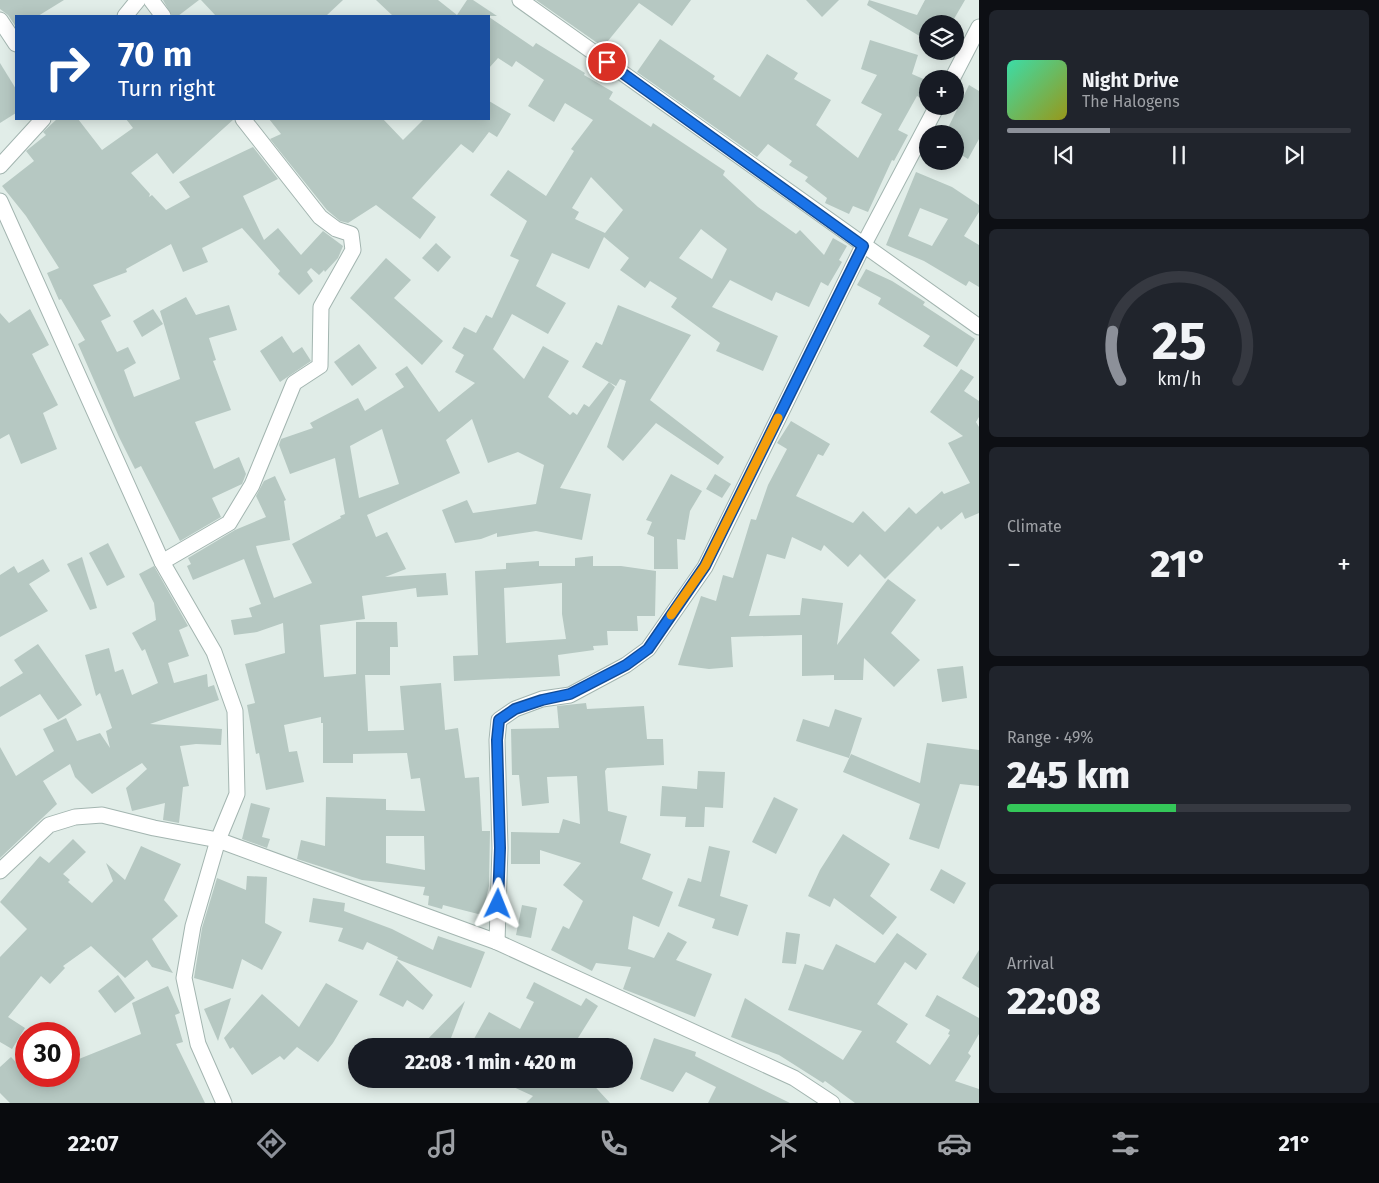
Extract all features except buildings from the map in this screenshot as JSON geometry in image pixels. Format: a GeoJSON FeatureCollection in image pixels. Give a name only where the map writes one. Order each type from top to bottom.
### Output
{"type":"FeatureCollection","features":[{"type":"Feature","properties":{"kind":"street"},"geometry":{"type":"LineString","coordinates":[[126,15],[138,0]]}},
{"type":"Feature","properties":{"kind":"street"},"geometry":{"type":"LineString","coordinates":[[151,0],[163,15]]}},
{"type":"Feature","properties":{"kind":"street"},"geometry":{"type":"LineString","coordinates":[[528,2],[863,246],[979,327]]}},
{"type":"Feature","properties":{"kind":"street"},"geometry":{"type":"LineString","coordinates":[[0,20],[15,42]]}},
{"type":"Feature","properties":{"kind":"street"},"geometry":{"type":"LineString","coordinates":[[957,70],[979,27]]}},
{"type":"Feature","properties":{"kind":"street"},"geometry":{"type":"LineString","coordinates":[[497,942],[500,848],[497,740],[499,720],[515,709],[542,700],[570,694],[626,665],[648,649],[705,566],[863,246],[932,115]]}},
{"type":"Feature","properties":{"kind":"street"},"geometry":{"type":"LineString","coordinates":[[0,166],[41,120]]}},
{"type":"Feature","properties":{"kind":"street"},"geometry":{"type":"LineString","coordinates":[[162,562],[229,523],[252,485],[294,383],[320,366],[321,307],[354,250],[351,234],[336,229],[320,217],[244,120]]}},
{"type":"Feature","properties":{"kind":"street"},"geometry":{"type":"LineString","coordinates":[[0,202],[162,562],[214,652],[235,711],[237,794],[218,840],[193,926],[184,978],[198,1044],[224,1103]]}},
{"type":"Feature","properties":{"kind":"street"},"geometry":{"type":"LineString","coordinates":[[0,871],[49,825],[75,817],[102,815],[154,828],[218,840],[497,942],[794,1078],[832,1103]]}},
{"type":"Feature","properties":{"kind":"slow traffic"},"geometry":{"type":"LineString","coordinates":[[671,615],[705,566],[778,418]]}},
{"type":"Feature","properties":{"kind":"route"},"geometry":{"type":"LineString","coordinates":[[498,904],[500,848],[497,740],[499,720],[515,709],[542,700],[570,694],[626,665],[648,649],[705,566],[863,246],[607,62]]}}]}
